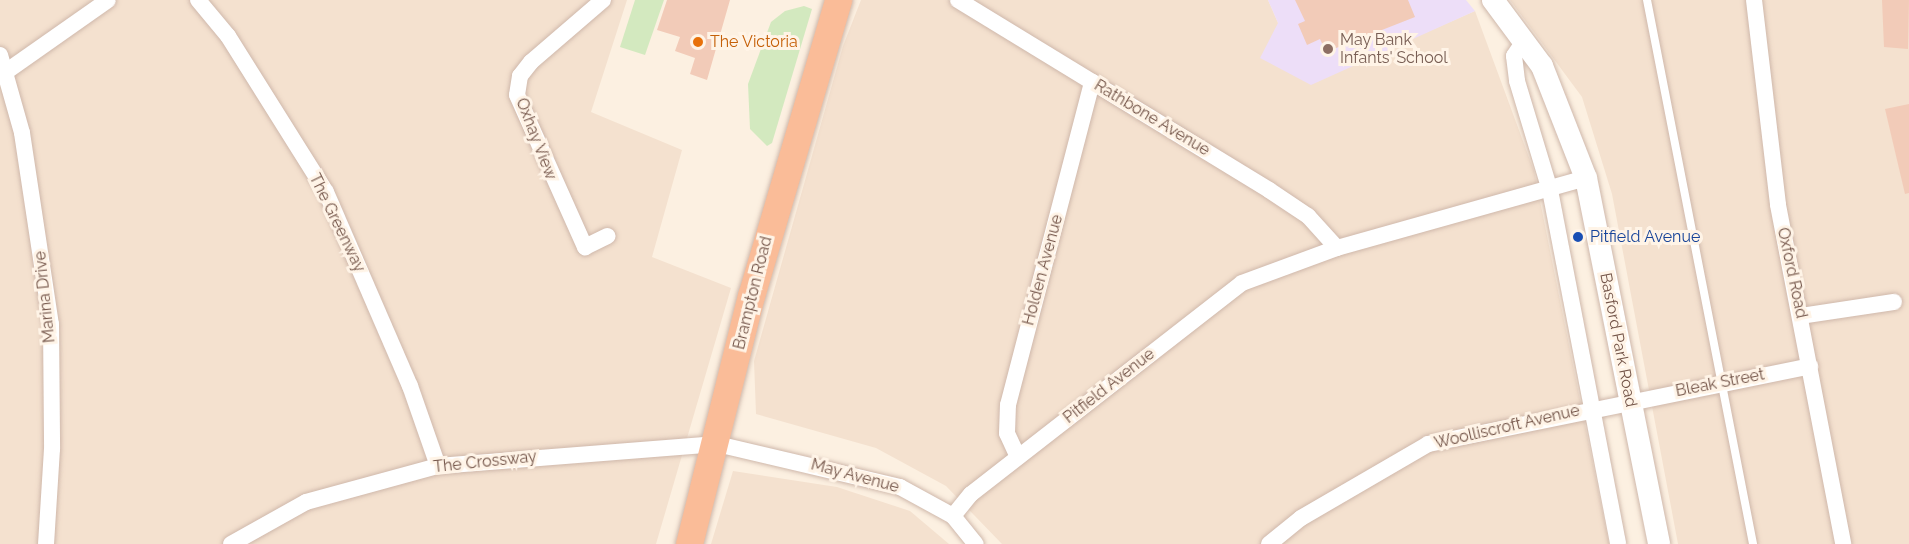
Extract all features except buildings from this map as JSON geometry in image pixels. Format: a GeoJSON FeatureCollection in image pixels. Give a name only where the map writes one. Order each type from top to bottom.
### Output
{"type":"FeatureCollection","features":[{"type":"Feature","properties":{"kind":"highway","name":"Brampton Road"},"geometry":{"type":"LineString","coordinates":[[689,544],[717,444],[751,296],[821,44],[838,0]]}},
{"type":"Feature","properties":{"kind":"main road","name":"Basford Park Road"},"geometry":{"type":"LineString","coordinates":[[1493,0],[1542,66],[1586,178],[1659,544]]}},
{"type":"Feature","properties":{"kind":"street"},"geometry":{"type":"LineString","coordinates":[[7,71],[108,0]]}},
{"type":"Feature","properties":{"kind":"street","name":"The Greenway"},"geometry":{"type":"LineString","coordinates":[[198,0],[228,36],[326,192],[410,386],[438,466]]}},
{"type":"Feature","properties":{"kind":"street","name":"Oxhay View"},"geometry":{"type":"LineString","coordinates":[[603,0],[531,62],[520,76],[517,95],[585,247],[608,236]]}},
{"type":"Feature","properties":{"kind":"street","name":"Rathbone Avenue"},"geometry":{"type":"LineString","coordinates":[[958,0],[1308,216],[1336,249]]}},
{"type":"Feature","properties":{"kind":"street","name":"Oxford Road"},"geometry":{"type":"LineString","coordinates":[[1754,0],[1778,205],[1802,316],[1843,544]]}},
{"type":"Feature","properties":{"kind":"street"},"geometry":{"type":"LineString","coordinates":[[1524,41],[1514,56],[1517,81],[1550,190],[1618,544]]}},
{"type":"Feature","properties":{"kind":"street","name":"Marina Drive"},"geometry":{"type":"LineString","coordinates":[[0,55],[7,71],[34,200],[51,324],[52,449],[46,544]]}},
{"type":"Feature","properties":{"kind":"street","name":"Holden Avenue"},"geometry":{"type":"LineString","coordinates":[[1018,457],[1007,433],[1008,405],[1092,82]]}},
{"type":"Feature","properties":{"kind":"street","name":"Pitfield Avenue"},"geometry":{"type":"LineString","coordinates":[[953,516],[970,494],[1242,283],[1336,249],[1586,178]]}},
{"type":"Feature","properties":{"kind":"street"},"geometry":{"type":"LineString","coordinates":[[1802,316],[1894,302]]}},
{"type":"Feature","properties":{"kind":"street","name":"Bleak Street"},"geometry":{"type":"LineString","coordinates":[[1629,400],[1810,366]]}},
{"type":"Feature","properties":{"kind":"street","name":"Woolliscroft Avenue"},"geometry":{"type":"LineString","coordinates":[[1269,544],[1301,518],[1428,444],[1629,400]]}},
{"type":"Feature","properties":{"kind":"street","name":"The Crossway"},"geometry":{"type":"LineString","coordinates":[[231,544],[306,502],[438,466],[717,444]]}},
{"type":"Feature","properties":{"kind":"street","name":"May Avenue"},"geometry":{"type":"LineString","coordinates":[[717,444],[900,487],[953,516],[976,544]]}},
{"type":"Feature","properties":{"kind":"lane"},"geometry":{"type":"LineString","coordinates":[[1647,0],[1753,544]]}},
{"type":"Feature","properties":{"kind":"shaded area"},"geometry":{"type":"Polygon","coordinates":[[[0,0],[627,0],[591,112],[682,150],[652,257],[731,288],[656,544],[0,544],[0,0]]]}},
{"type":"Feature","properties":{"kind":"shaded area"},"geometry":{"type":"Polygon","coordinates":[[[861,0],[1268,0],[1278,23],[1411,39],[1475,11],[1534,171],[1609,544],[1002,544],[946,486],[876,448],[756,414],[754,361],[843,46],[861,0]]]}},
{"type":"Feature","properties":{"kind":"shaded area","name":"May Bank Infants' School"},"geometry":{"type":"Polygon","coordinates":[[[1268,0],[1466,0],[1475,11],[1311,85],[1260,58],[1278,23],[1268,0]]]}},
{"type":"Feature","properties":{"kind":"shaded area"},"geometry":{"type":"Polygon","coordinates":[[[1510,0],[1909,0],[1909,544],[1678,544],[1612,194],[1582,97],[1510,0]]]}},
{"type":"Feature","properties":{"kind":"shaded area"},"geometry":{"type":"Polygon","coordinates":[[[733,471],[837,487],[910,511],[949,544],[711,544],[733,471]]]}},
{"type":"Feature","properties":{"kind":"green space"},"geometry":{"type":"Polygon","coordinates":[[[635,0],[664,0],[645,55],[620,47],[635,0]]]}},
{"type":"Feature","properties":{"kind":"green space"},"geometry":{"type":"Polygon","coordinates":[[[804,6],[812,9],[772,143],[767,146],[750,129],[748,84],[771,22],[785,11],[804,6]]]}},
{"type":"Feature","properties":{"kind":"place","name":"The Victoria"},"geometry":{"type":"Point","coordinates":[698,42]}},
{"type":"Feature","properties":{"kind":"place","name":"May Bank Infants' School"},"geometry":{"type":"Point","coordinates":[1328,49]}},
{"type":"Feature","properties":{"kind":"place","name":"Pitfield Avenue"},"geometry":{"type":"Point","coordinates":[1578,237]}}]}
